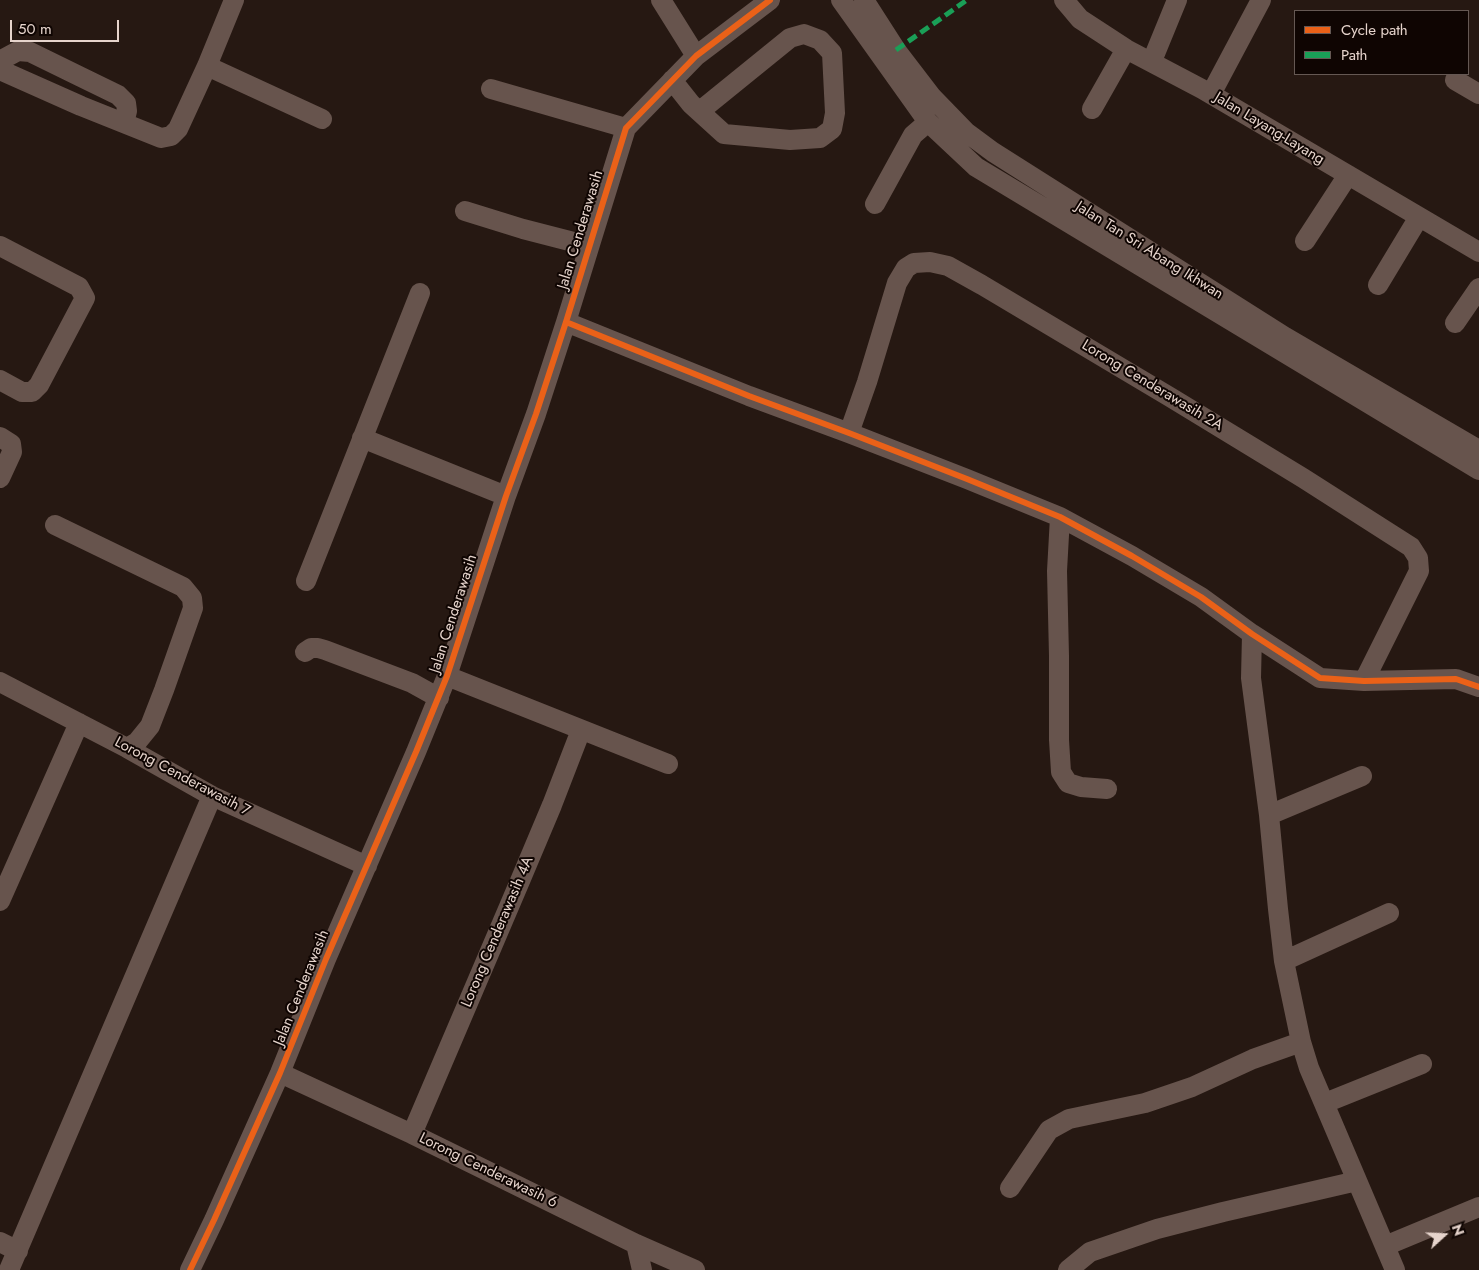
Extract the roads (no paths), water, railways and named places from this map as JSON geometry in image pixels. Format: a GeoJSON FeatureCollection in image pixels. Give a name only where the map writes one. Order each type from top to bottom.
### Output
{"type":"FeatureCollection","features":[{"type":"Feature","properties":{"kind":"street"},"geometry":{"type":"LineString","coordinates":[[0,70],[161,138],[171,136],[178,129],[207,66],[234,0]]}},
{"type":"Feature","properties":{"kind":"street"},"geometry":{"type":"LineString","coordinates":[[660,0],[696,56]]}},
{"type":"Feature","properties":{"kind":"street","name":"Jalan Cenderawasih"},"geometry":{"type":"LineString","coordinates":[[190,1270],[280,1073],[326,959],[447,676],[506,496],[536,414],[626,128],[696,56],[770,0]]}},
{"type":"Feature","properties":{"kind":"street","name":"Jalan Tan Sri Abang Ikhwan"},"geometry":{"type":"LineString","coordinates":[[841,0],[928,122],[976,167],[1479,470]]}},
{"type":"Feature","properties":{"kind":"street","name":"Jalan Tan Sri Abang Ikhwan"},"geometry":{"type":"LineString","coordinates":[[864,0],[896,50],[932,97],[966,132],[993,152],[1285,337],[1479,450]]}},
{"type":"Feature","properties":{"kind":"street","name":"Jalan Layang-Layang"},"geometry":{"type":"LineString","coordinates":[[1064,0],[1080,19],[1126,49],[1152,61],[1211,94],[1479,252]]}},
{"type":"Feature","properties":{"kind":"street"},"geometry":{"type":"LineString","coordinates":[[1152,61],[1177,0]]}},
{"type":"Feature","properties":{"kind":"street"},"geometry":{"type":"LineString","coordinates":[[1211,94],[1261,0]]}},
{"type":"Feature","properties":{"kind":"street"},"geometry":{"type":"LineString","coordinates":[[672,80],[690,104],[724,134],[790,140],[820,138],[832,129],[835,113],[832,53],[820,40],[804,34],[790,38],[700,111]]}},
{"type":"Feature","properties":{"kind":"street"},"geometry":{"type":"LineString","coordinates":[[1092,109],[1126,49]]}},
{"type":"Feature","properties":{"kind":"street"},"geometry":{"type":"LineString","coordinates":[[0,63],[18,51],[30,52],[118,95],[126,103],[127,111],[124,123]]}},
{"type":"Feature","properties":{"kind":"street"},"geometry":{"type":"LineString","coordinates":[[207,66],[322,119]]}},
{"type":"Feature","properties":{"kind":"street"},"geometry":{"type":"LineString","coordinates":[[1455,80],[1479,94]]}},
{"type":"Feature","properties":{"kind":"street"},"geometry":{"type":"LineString","coordinates":[[491,89],[626,128]]}},
{"type":"Feature","properties":{"kind":"street"},"geometry":{"type":"LineString","coordinates":[[875,204],[913,135],[928,122]]}},
{"type":"Feature","properties":{"kind":"street"},"geometry":{"type":"LineString","coordinates":[[1305,241],[1348,175]]}},
{"type":"Feature","properties":{"kind":"street"},"geometry":{"type":"LineString","coordinates":[[465,211],[523,229],[590,246]]}},
{"type":"Feature","properties":{"kind":"street"},"geometry":{"type":"LineString","coordinates":[[1378,285],[1419,217]]}},
{"type":"Feature","properties":{"kind":"street"},"geometry":{"type":"LineString","coordinates":[[0,246],[79,287],[85,298],[39,385],[32,392],[22,392],[0,380]]}},
{"type":"Feature","properties":{"kind":"street","name":"Lorong Cenderawasih 2A"},"geometry":{"type":"LineString","coordinates":[[849,433],[868,382],[898,282],[906,268],[914,263],[930,262],[948,266],[1170,397],[1303,478],[1410,547],[1418,558],[1420,571],[1364,682]]}},
{"type":"Feature","properties":{"kind":"street"},"geometry":{"type":"LineString","coordinates":[[1455,323],[1479,288]]}},
{"type":"Feature","properties":{"kind":"street"},"geometry":{"type":"LineString","coordinates":[[306,581],[420,293]]}},
{"type":"Feature","properties":{"kind":"street"},"geometry":{"type":"LineString","coordinates":[[566,322],[749,396],[849,433],[1060,517],[1132,556],[1201,597],[1252,634],[1320,678],[1364,682],[1456,679],[1479,687]]}},
{"type":"Feature","properties":{"kind":"street"},"geometry":{"type":"LineString","coordinates":[[0,437],[10,444],[12,452],[0,478]]}},
{"type":"Feature","properties":{"kind":"street"},"geometry":{"type":"LineString","coordinates":[[362,438],[506,496]]}},
{"type":"Feature","properties":{"kind":"street"},"geometry":{"type":"LineString","coordinates":[[1060,517],[1057,571],[1058,740],[1061,772],[1068,783],[1081,787],[1107,789]]}},
{"type":"Feature","properties":{"kind":"street"},"geometry":{"type":"LineString","coordinates":[[55,525],[183,587],[192,598],[193,608],[150,726],[137,742],[127,748]]}},
{"type":"Feature","properties":{"kind":"street"},"geometry":{"type":"LineString","coordinates":[[1252,634],[1251,678],[1269,815],[1284,961],[1302,1042],[1309,1068],[1395,1270]]}},
{"type":"Feature","properties":{"kind":"street"},"geometry":{"type":"LineString","coordinates":[[305,652],[311,648],[325,650],[412,683],[438,698]]}},
{"type":"Feature","properties":{"kind":"street"},"geometry":{"type":"LineString","coordinates":[[447,676],[668,764]]}},
{"type":"Feature","properties":{"kind":"street","name":"Lorong Cenderawasih 7"},"geometry":{"type":"LineString","coordinates":[[0,682],[127,748],[212,796],[367,866]]}},
{"type":"Feature","properties":{"kind":"street"},"geometry":{"type":"LineString","coordinates":[[0,901],[6,868],[79,723]]}},
{"type":"Feature","properties":{"kind":"street","name":"Lorong Cenderawasih 4A"},"geometry":{"type":"LineString","coordinates":[[412,1134],[552,805],[581,730]]}},
{"type":"Feature","properties":{"kind":"street"},"geometry":{"type":"LineString","coordinates":[[1269,815],[1362,776]]}},
{"type":"Feature","properties":{"kind":"street"},"geometry":{"type":"LineString","coordinates":[[9,1270],[212,796]]}},
{"type":"Feature","properties":{"kind":"street"},"geometry":{"type":"LineString","coordinates":[[1284,961],[1389,914]]}},
{"type":"Feature","properties":{"kind":"street"},"geometry":{"type":"LineString","coordinates":[[1010,1188],[1049,1130],[1069,1119],[1146,1103],[1192,1087],[1252,1059],[1302,1042]]}},
{"type":"Feature","properties":{"kind":"street"},"geometry":{"type":"LineString","coordinates":[[1325,1104],[1422,1064]]}},
{"type":"Feature","properties":{"kind":"street","name":"Lorong Cenderawasih 6"},"geometry":{"type":"LineString","coordinates":[[280,1073],[412,1134],[636,1244],[695,1270]]}},
{"type":"Feature","properties":{"kind":"street"},"geometry":{"type":"LineString","coordinates":[[1068,1270],[1090,1252],[1158,1229],[1357,1181]]}},
{"type":"Feature","properties":{"kind":"street"},"geometry":{"type":"LineString","coordinates":[[1385,1246],[1479,1207]]}},
{"type":"Feature","properties":{"kind":"street"},"geometry":{"type":"LineString","coordinates":[[0,1242],[18,1251]]}},
{"type":"Feature","properties":{"kind":"street"},"geometry":{"type":"LineString","coordinates":[[636,1244],[642,1270]]}}]}
